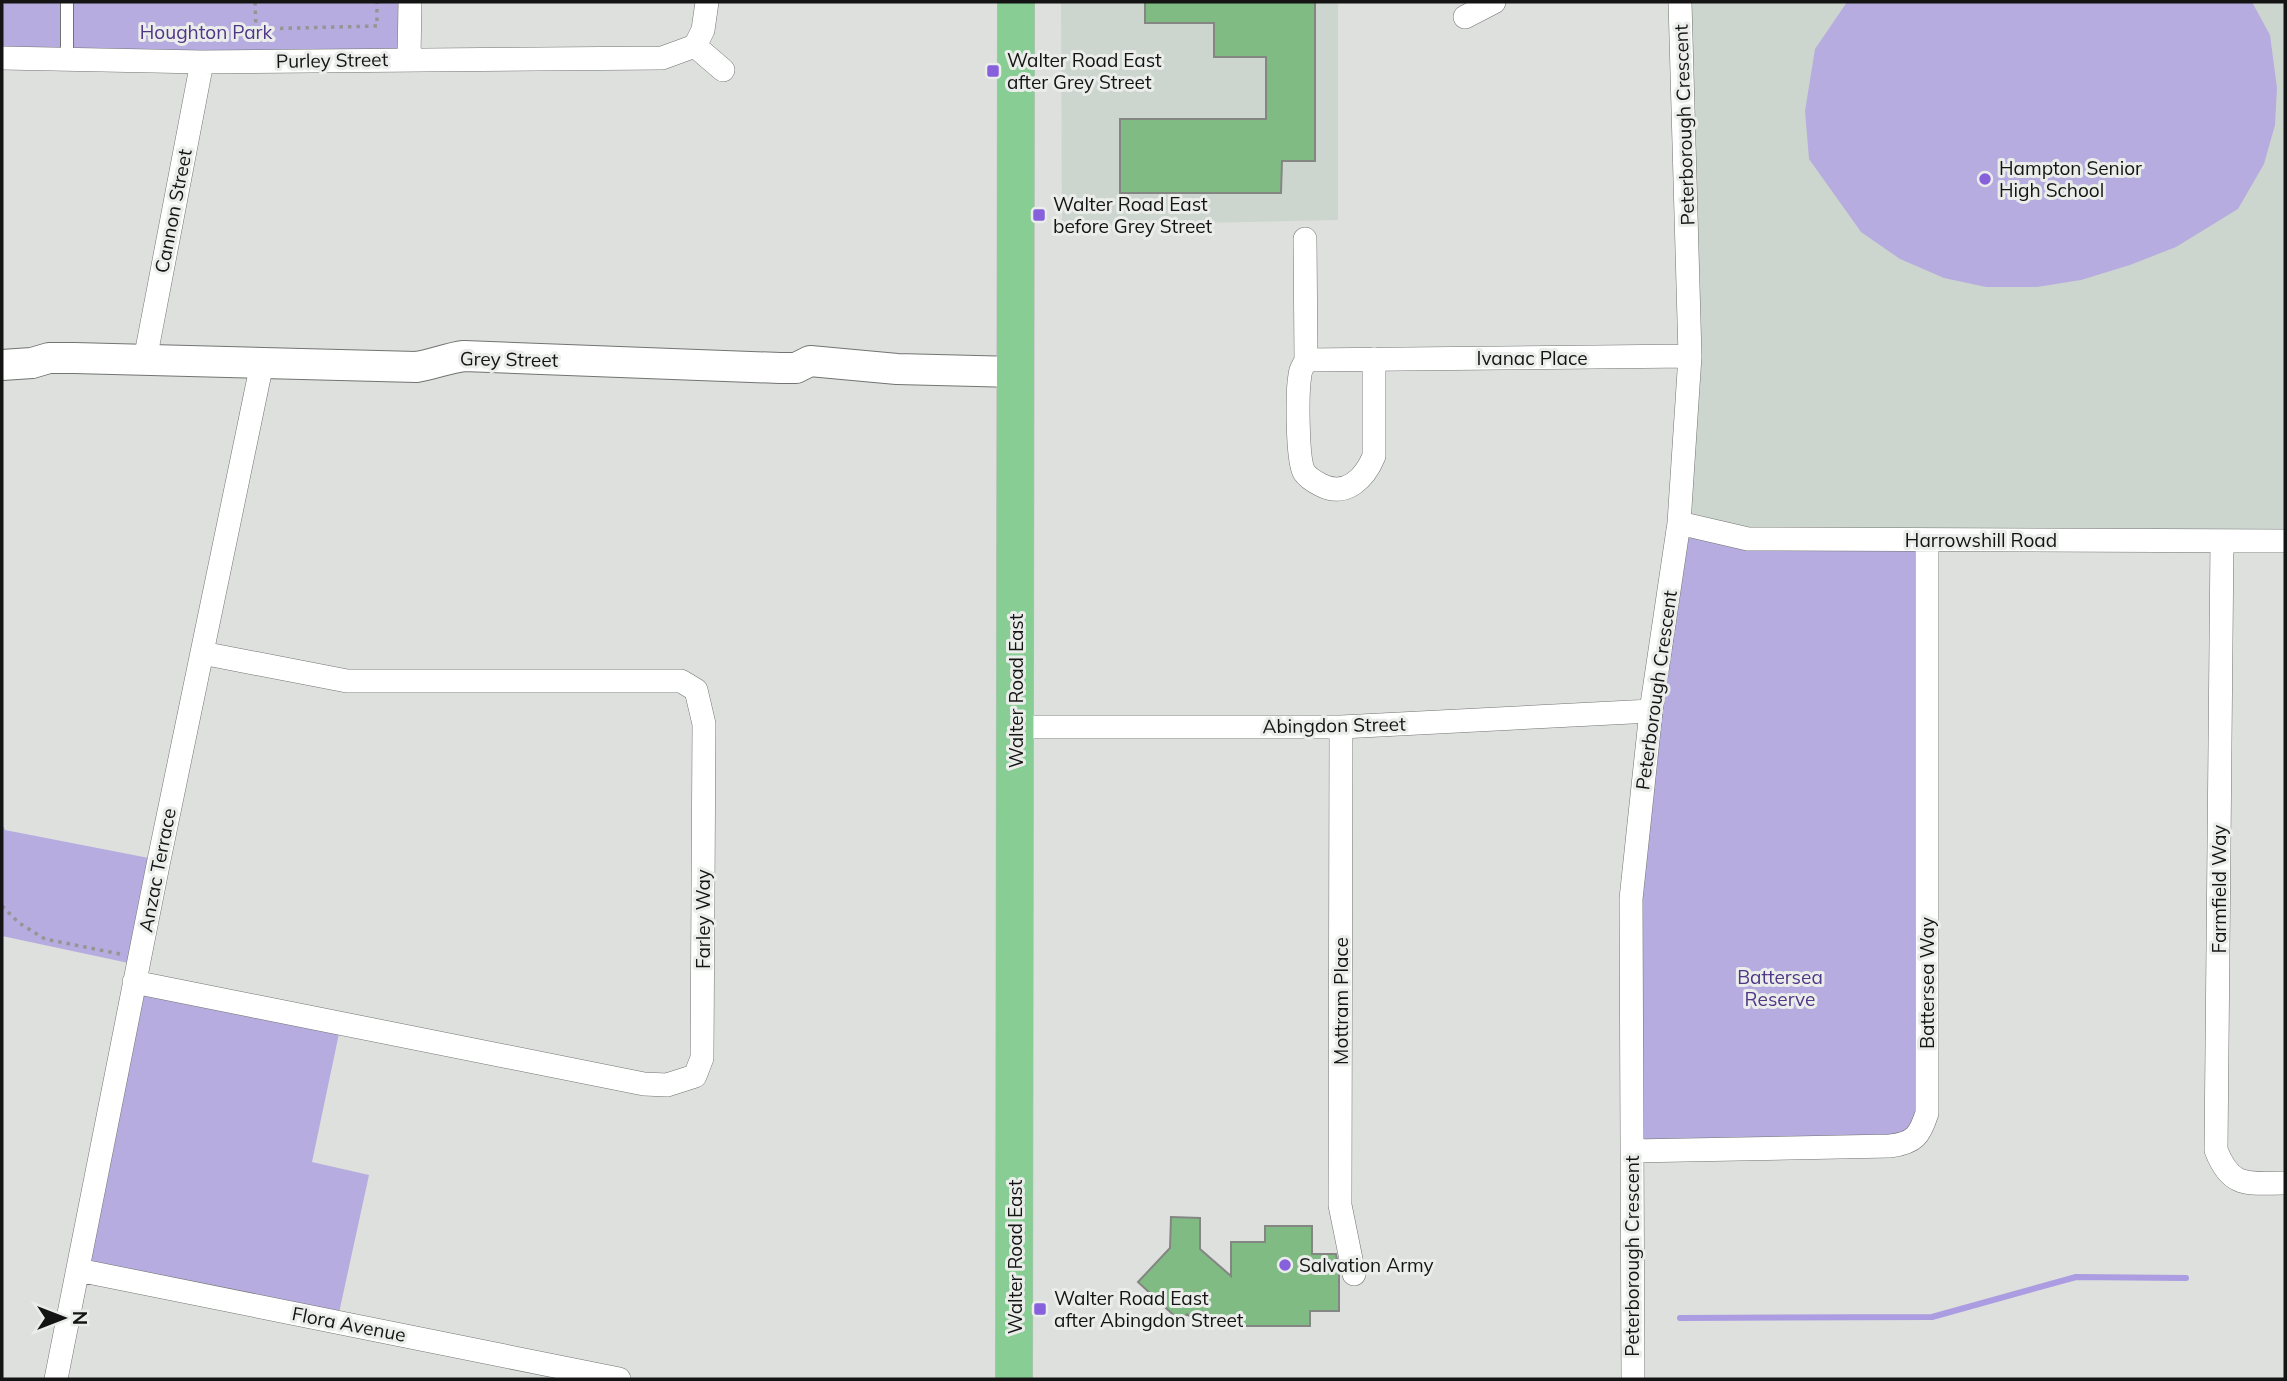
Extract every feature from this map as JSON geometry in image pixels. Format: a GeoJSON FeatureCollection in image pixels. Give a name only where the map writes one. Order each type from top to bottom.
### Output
{"type":"FeatureCollection","features":[{"type":"Feature","properties":{"kind":"main road","name":"Walter Road East"},"geometry":{"type":"LineString","coordinates":[[1014,1379],[1016,2]]}},
{"type":"Feature","properties":{"kind":"street"},"geometry":{"type":"LineString","coordinates":[[410,2],[410,59]]}},
{"type":"Feature","properties":{"kind":"street"},"geometry":{"type":"LineString","coordinates":[[707,2],[703,30],[695,46],[723,70]]}},
{"type":"Feature","properties":{"kind":"street"},"geometry":{"type":"LineString","coordinates":[[1465,17],[1494,2]]}},
{"type":"Feature","properties":{"kind":"street","name":"Peterborough Crescent"},"geometry":{"type":"LineString","coordinates":[[1633,1379],[1631,899],[1651,711],[1679,523],[1690,356],[1680,2]]}},
{"type":"Feature","properties":{"kind":"street","name":"Purley Street"},"geometry":{"type":"LineString","coordinates":[[2,58],[201,62],[662,58],[695,46]]}},
{"type":"Feature","properties":{"kind":"street","name":"Cannon Street"},"geometry":{"type":"LineString","coordinates":[[145,359],[201,62]]}},
{"type":"Feature","properties":{"kind":"street"},"geometry":{"type":"LineString","coordinates":[[1305,239],[1306,360],[1300,373],[1300,458],[1305,473],[1313,482],[1326,488],[1340,490],[1353,485],[1370,468],[1374,456],[1374,359]]}},
{"type":"Feature","properties":{"kind":"street","name":"Grey Street"},"geometry":{"type":"LineString","coordinates":[[2,365],[32,363],[49,358],[416,367],[464,356],[780,368],[796,368],[810,361],[897,369],[1016,372]]}},
{"type":"Feature","properties":{"kind":"street","name":"Ivanac Place"},"geometry":{"type":"LineString","coordinates":[[1306,360],[1690,356]]}},
{"type":"Feature","properties":{"kind":"street","name":"Anzac Terrace"},"geometry":{"type":"LineString","coordinates":[[56,1379],[134,982],[262,363]]}},
{"type":"Feature","properties":{"kind":"street","name":"Harrowshill Road"},"geometry":{"type":"LineString","coordinates":[[1679,523],[1748,539],[2285,541]]}},
{"type":"Feature","properties":{"kind":"street","name":"Battersea Way"},"geometry":{"type":"LineString","coordinates":[[1632,1151],[1890,1146],[1905,1144],[1916,1137],[1922,1127],[1927,1113],[1927,540]]}},
{"type":"Feature","properties":{"kind":"street","name":"Farmfield Way"},"geometry":{"type":"LineString","coordinates":[[2222,541],[2216,1150],[2223,1168],[2237,1181],[2285,1183]]}},
{"type":"Feature","properties":{"kind":"street","name":"Farley Way"},"geometry":{"type":"LineString","coordinates":[[134,982],[644,1084],[667,1085],[695,1076],[702,1058],[705,724],[696,690],[681,681],[347,681],[201,653]]}},
{"type":"Feature","properties":{"kind":"street","name":"Abingdon Street"},"geometry":{"type":"LineString","coordinates":[[1016,727],[1341,727],[1651,711]]}},
{"type":"Feature","properties":{"kind":"street","name":"Mottram Place"},"geometry":{"type":"LineString","coordinates":[[1341,727],[1340,1205],[1354,1274]]}},
{"type":"Feature","properties":{"kind":"street","name":"Flora Avenue"},"geometry":{"type":"LineString","coordinates":[[78,1270],[620,1379]]}},
{"type":"Feature","properties":{"kind":"lane"},"geometry":{"type":"LineString","coordinates":[[67,2],[67,58]]}},
{"type":"Feature","properties":{"kind":"path"},"geometry":{"type":"LineString","coordinates":[[255,2],[256,29],[377,26],[377,2]]}},
{"type":"Feature","properties":{"kind":"path"},"geometry":{"type":"LineString","coordinates":[[2,906],[19,923],[45,939],[126,956]]}},
{"type":"Feature","properties":{"kind":"shaded area"},"geometry":{"type":"Polygon","coordinates":[[[1061,2],[1338,2],[1338,220],[1062,226],[1061,2]]]}},
{"type":"Feature","properties":{"kind":"shaded area","name":"Hampton Senior High School"},"geometry":{"type":"Polygon","coordinates":[[[1680,2],[2285,2],[2285,541],[1748,539],[1680,523],[1680,2]]]}},
{"type":"Feature","properties":{"kind":"green space","name":"Houghton Park"},"geometry":{"type":"Polygon","coordinates":[[[2,2],[410,2],[409,59],[2,58],[2,2]]]}},
{"type":"Feature","properties":{"kind":"green space"},"geometry":{"type":"Polygon","coordinates":[[[1847,2],[2252,2],[2270,35],[2277,88],[2275,125],[2264,164],[2238,209],[2176,247],[2130,265],[2081,280],[2037,287],[1986,287],[1944,278],[1900,259],[1861,232],[1809,159],[1805,111],[1815,49],[1847,2]]]}},
{"type":"Feature","properties":{"kind":"green space","name":"Battersea Reserve"},"geometry":{"type":"Polygon","coordinates":[[[1680,523],[1927,540],[1916,1137],[1632,1151],[1631,899],[1680,523]]]}},
{"type":"Feature","properties":{"kind":"green space"},"geometry":{"type":"Polygon","coordinates":[[[2,824],[5,830],[159,860],[138,965],[2,936],[2,824]]]}},
{"type":"Feature","properties":{"kind":"green space"},"geometry":{"type":"Polygon","coordinates":[[[134,982],[341,1024],[312,1162],[369,1175],[337,1322],[78,1270],[134,982]]]}},
{"type":"Feature","properties":{"kind":"building"},"geometry":{"type":"Polygon","coordinates":[[[1145,2],[1315,2],[1315,161],[1282,161],[1281,193],[1120,193],[1120,119],[1266,119],[1266,57],[1214,57],[1214,23],[1145,23],[1145,2]]]}},
{"type":"Feature","properties":{"kind":"building","name":"Salvation Army"},"geometry":{"type":"Polygon","coordinates":[[[1171,1217],[1200,1218],[1200,1249],[1231,1276],[1231,1242],[1265,1242],[1265,1226],[1312,1226],[1312,1254],[1336,1254],[1339,1271],[1339,1311],[1310,1311],[1310,1326],[1201,1326],[1187,1314],[1180,1321],[1138,1282],[1170,1248],[1171,1217]]]}},
{"type":"Feature","properties":{"kind":"waterway"},"geometry":{"type":"LineString","coordinates":[[1680,1318],[1932,1317],[2076,1277],[2186,1278]]}},
{"type":"Feature","properties":{"kind":"place","name":"Walter Road East after Grey Street"},"geometry":{"type":"Point","coordinates":[993,71]}},
{"type":"Feature","properties":{"kind":"place","name":"Hampton Senior High School"},"geometry":{"type":"Point","coordinates":[1985,179]}},
{"type":"Feature","properties":{"kind":"place","name":"Walter Road East before Grey Street"},"geometry":{"type":"Point","coordinates":[1039,215]}},
{"type":"Feature","properties":{"kind":"place","name":"Salvation Army"},"geometry":{"type":"Point","coordinates":[1285,1265]}},
{"type":"Feature","properties":{"kind":"place","name":"Walter Road East after Abingdon Street"},"geometry":{"type":"Point","coordinates":[1040,1309]}}]}
